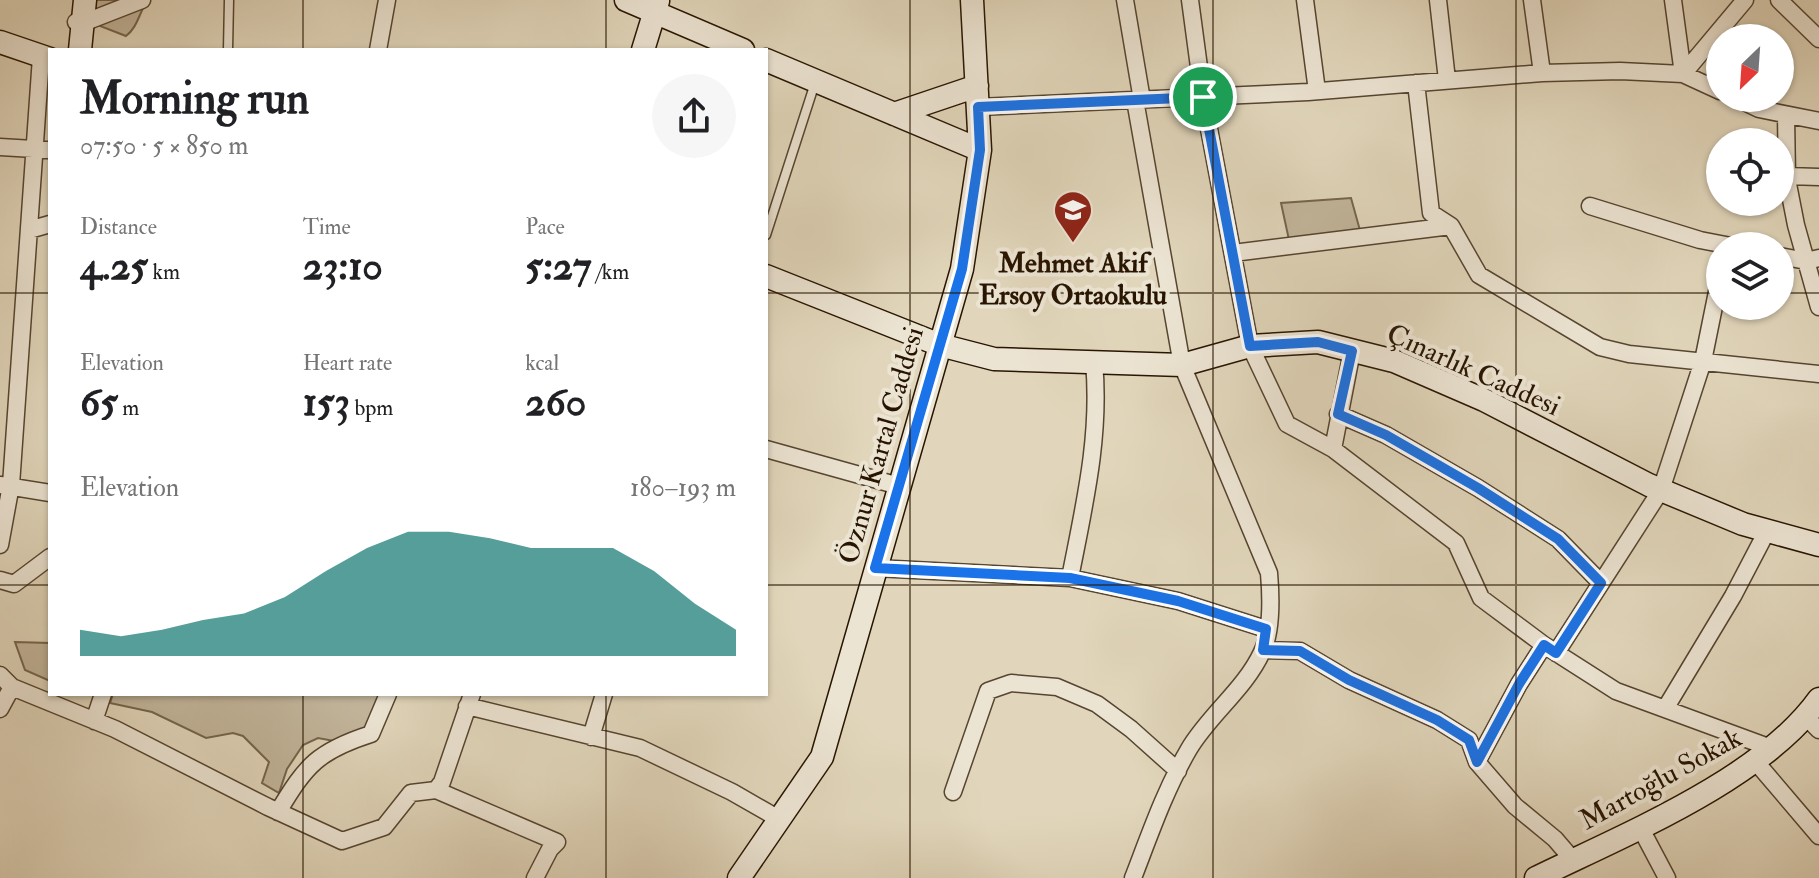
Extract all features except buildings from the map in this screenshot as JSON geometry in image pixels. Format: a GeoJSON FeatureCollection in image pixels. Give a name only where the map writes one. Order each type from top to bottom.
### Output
{"type":"FeatureCollection","features":[{"type":"Feature","properties":{"kind":"street"},"geometry":{"type":"LineString","coordinates":[[71,48],[78,15],[85,0]]}},
{"type":"Feature","properties":{"kind":"street"},"geometry":{"type":"LineString","coordinates":[[78,15],[142,0]]}},
{"type":"Feature","properties":{"kind":"street"},"geometry":{"type":"LineString","coordinates":[[378,48],[387,0]]}},
{"type":"Feature","properties":{"kind":"street"},"geometry":{"type":"LineString","coordinates":[[626,0],[657,6],[739,48]]}},
{"type":"Feature","properties":{"kind":"street","name":"Öznur Kartal Caddesi"},"geometry":{"type":"LineString","coordinates":[[739,878],[822,757],[962,269],[980,150],[972,0]]}},
{"type":"Feature","properties":{"kind":"street"},"geometry":{"type":"LineString","coordinates":[[1125,0],[1182,365],[1269,573],[1271,601],[1263,650],[1249,673],[1190,747],[1166,794],[1133,878]]}},
{"type":"Feature","properties":{"kind":"street"},"geometry":{"type":"LineString","coordinates":[[1190,0],[1203,97],[1250,346],[1287,424],[1333,449],[1456,543],[1481,598],[1550,649],[1616,691],[1665,709],[1764,755],[1819,836]]}},
{"type":"Feature","properties":{"kind":"street"},"geometry":{"type":"LineString","coordinates":[[1305,0],[1317,91]]}},
{"type":"Feature","properties":{"kind":"street"},"geometry":{"type":"LineString","coordinates":[[1438,0],[1447,80]]}},
{"type":"Feature","properties":{"kind":"street"},"geometry":{"type":"LineString","coordinates":[[1532,0],[1542,73]]}},
{"type":"Feature","properties":{"kind":"street"},"geometry":{"type":"LineString","coordinates":[[1673,0],[1683,74]]}},
{"type":"Feature","properties":{"kind":"street"},"geometry":{"type":"LineString","coordinates":[[1683,74],[1745,0]]}},
{"type":"Feature","properties":{"kind":"street"},"geometry":{"type":"LineString","coordinates":[[1779,0],[1819,39]]}},
{"type":"Feature","properties":{"kind":"street"},"geometry":{"type":"LineString","coordinates":[[644,48],[657,6]]}},
{"type":"Feature","properties":{"kind":"street"},"geometry":{"type":"LineString","coordinates":[[78,15],[80,48]]}},
{"type":"Feature","properties":{"kind":"street"},"geometry":{"type":"LineString","coordinates":[[0,545],[7,440],[29,230],[42,149],[46,58],[1,44]]}},
{"type":"Feature","properties":{"kind":"street"},"geometry":{"type":"LineString","coordinates":[[768,61],[980,150]]}},
{"type":"Feature","properties":{"kind":"street"},"geometry":{"type":"LineString","coordinates":[[894,114],[977,96],[1139,100],[1317,91],[1542,73],[1620,71],[1683,74],[1706,85]]}},
{"type":"Feature","properties":{"kind":"street"},"geometry":{"type":"LineString","coordinates":[[1416,83],[1431,213],[1451,226],[1479,275],[1600,347],[1629,354],[1819,374]]}},
{"type":"Feature","properties":{"kind":"street"},"geometry":{"type":"LineString","coordinates":[[1772,112],[1819,121]]}},
{"type":"Feature","properties":{"kind":"street"},"geometry":{"type":"LineString","coordinates":[[1786,115],[1786,128]]}},
{"type":"Feature","properties":{"kind":"street"},"geometry":{"type":"LineString","coordinates":[[0,147],[42,149]]}},
{"type":"Feature","properties":{"kind":"street"},"geometry":{"type":"LineString","coordinates":[[1794,176],[1819,177]]}},
{"type":"Feature","properties":{"kind":"street"},"geometry":{"type":"LineString","coordinates":[[1590,206],[1706,240]]}},
{"type":"Feature","properties":{"kind":"street"},"geometry":{"type":"LineString","coordinates":[[1794,214],[1812,260],[1819,307]]}},
{"type":"Feature","properties":{"kind":"street"},"geometry":{"type":"LineString","coordinates":[[29,230],[48,225]]}},
{"type":"Feature","properties":{"kind":"street"},"geometry":{"type":"LineString","coordinates":[[1233,253],[1451,226]]}},
{"type":"Feature","properties":{"kind":"street","name":"Çınarlık Caddesi"},"geometry":{"type":"LineString","coordinates":[[768,277],[940,345],[994,359],[1182,365],[1250,346],[1318,342],[1394,361],[1484,400],[1661,490],[1743,524],[1819,545]]}},
{"type":"Feature","properties":{"kind":"street"},"geometry":{"type":"LineString","coordinates":[[1477,762],[1519,684],[1601,583],[1661,490],[1703,361],[1711,320]]}},
{"type":"Feature","properties":{"kind":"street"},"geometry":{"type":"LineString","coordinates":[[1333,449],[1352,351]]}},
{"type":"Feature","properties":{"kind":"street"},"geometry":{"type":"LineString","coordinates":[[1070,578],[1094,446],[1097,393],[1094,362]]}},
{"type":"Feature","properties":{"kind":"street"},"geometry":{"type":"LineString","coordinates":[[1338,414],[1386,435],[1558,539],[1601,583]]}},
{"type":"Feature","properties":{"kind":"street"},"geometry":{"type":"LineString","coordinates":[[768,450],[899,486]]}},
{"type":"Feature","properties":{"kind":"street"},"geometry":{"type":"LineString","coordinates":[[6,485],[48,493]]}},
{"type":"Feature","properties":{"kind":"street"},"geometry":{"type":"LineString","coordinates":[[1665,709],[1733,596],[1767,531]]}},
{"type":"Feature","properties":{"kind":"street"},"geometry":{"type":"LineString","coordinates":[[0,580],[14,584],[48,558]]}},
{"type":"Feature","properties":{"kind":"street"},"geometry":{"type":"LineString","coordinates":[[875,568],[1070,578],[1178,601],[1266,629]]}},
{"type":"Feature","properties":{"kind":"street"},"geometry":{"type":"LineString","coordinates":[[1263,650],[1300,651],[1349,680],[1437,720],[1469,740],[1477,762],[1515,806],[1555,839],[1573,860]]}},
{"type":"Feature","properties":{"kind":"street"},"geometry":{"type":"LineString","coordinates":[[0,709],[6,681],[342,841],[384,827],[411,793],[436,790],[557,842],[535,878]]}},
{"type":"Feature","properties":{"kind":"street"},"geometry":{"type":"LineString","coordinates":[[953,792],[988,691],[1011,683],[1057,687],[1097,704],[1131,729],[1178,771]]}},
{"type":"Feature","properties":{"kind":"street"},"geometry":{"type":"LineString","coordinates":[[94,721],[102,696]]}},
{"type":"Feature","properties":{"kind":"street"},"geometry":{"type":"LineString","coordinates":[[278,812],[301,773],[338,745],[371,734],[387,696]]}},
{"type":"Feature","properties":{"kind":"street"},"geometry":{"type":"LineString","coordinates":[[591,737],[603,696]]}},
{"type":"Feature","properties":{"kind":"street"},"geometry":{"type":"LineString","coordinates":[[436,790],[442,782],[470,700],[591,737],[640,748],[732,792],[779,819]]}},
{"type":"Feature","properties":{"kind":"street","name":"Martoğlu Sokak"},"geometry":{"type":"LineString","coordinates":[[1536,878],[1640,827],[1764,755],[1815,715]]}},
{"type":"Feature","properties":{"kind":"street"},"geometry":{"type":"LineString","coordinates":[[1640,827],[1667,878]]}},
{"type":"Feature","properties":{"kind":"lane"},"geometry":{"type":"LineString","coordinates":[[228,48],[229,0]]}},
{"type":"Feature","properties":{"kind":"lane"},"geometry":{"type":"LineString","coordinates":[[768,229],[816,81]]}},
{"type":"Feature","properties":{"kind":"shaded area"},"geometry":{"type":"Polygon","coordinates":[[[90,0],[148,0],[126,36],[100,26],[89,13],[90,0]]]}},
{"type":"Feature","properties":{"kind":"shaded area"},"geometry":{"type":"Polygon","coordinates":[[[1351,198],[1361,234],[1289,240],[1281,203],[1351,198]]]}},
{"type":"Feature","properties":{"kind":"shaded area"},"geometry":{"type":"Polygon","coordinates":[[[15,642],[48,643],[48,680],[25,670],[15,642]]]}},
{"type":"Feature","properties":{"kind":"shaded area"},"geometry":{"type":"Polygon","coordinates":[[[112,696],[381,696],[367,730],[334,741],[318,738],[303,745],[287,769],[279,793],[262,783],[269,762],[243,736],[233,733],[206,738],[152,712],[110,703],[112,696]]]}},
{"type":"Feature","properties":{"kind":"place","name":"Mehmet Akif Ersoy Ortaokulu"},"geometry":{"type":"Point","coordinates":[1073,244]}},
{"type":"Feature","properties":{"kind":"route"},"geometry":{"type":"LineString","coordinates":[[1203,97],[1250,346],[1318,342],[1352,351],[1338,414],[1386,435],[1558,539],[1601,583],[1556,653],[1544,645],[1477,762],[1469,740],[1437,720],[1349,680],[1300,651],[1263,650],[1266,629],[1178,601],[1070,578],[875,568],[962,269],[980,150],[978,107],[1203,97]]}}]}
